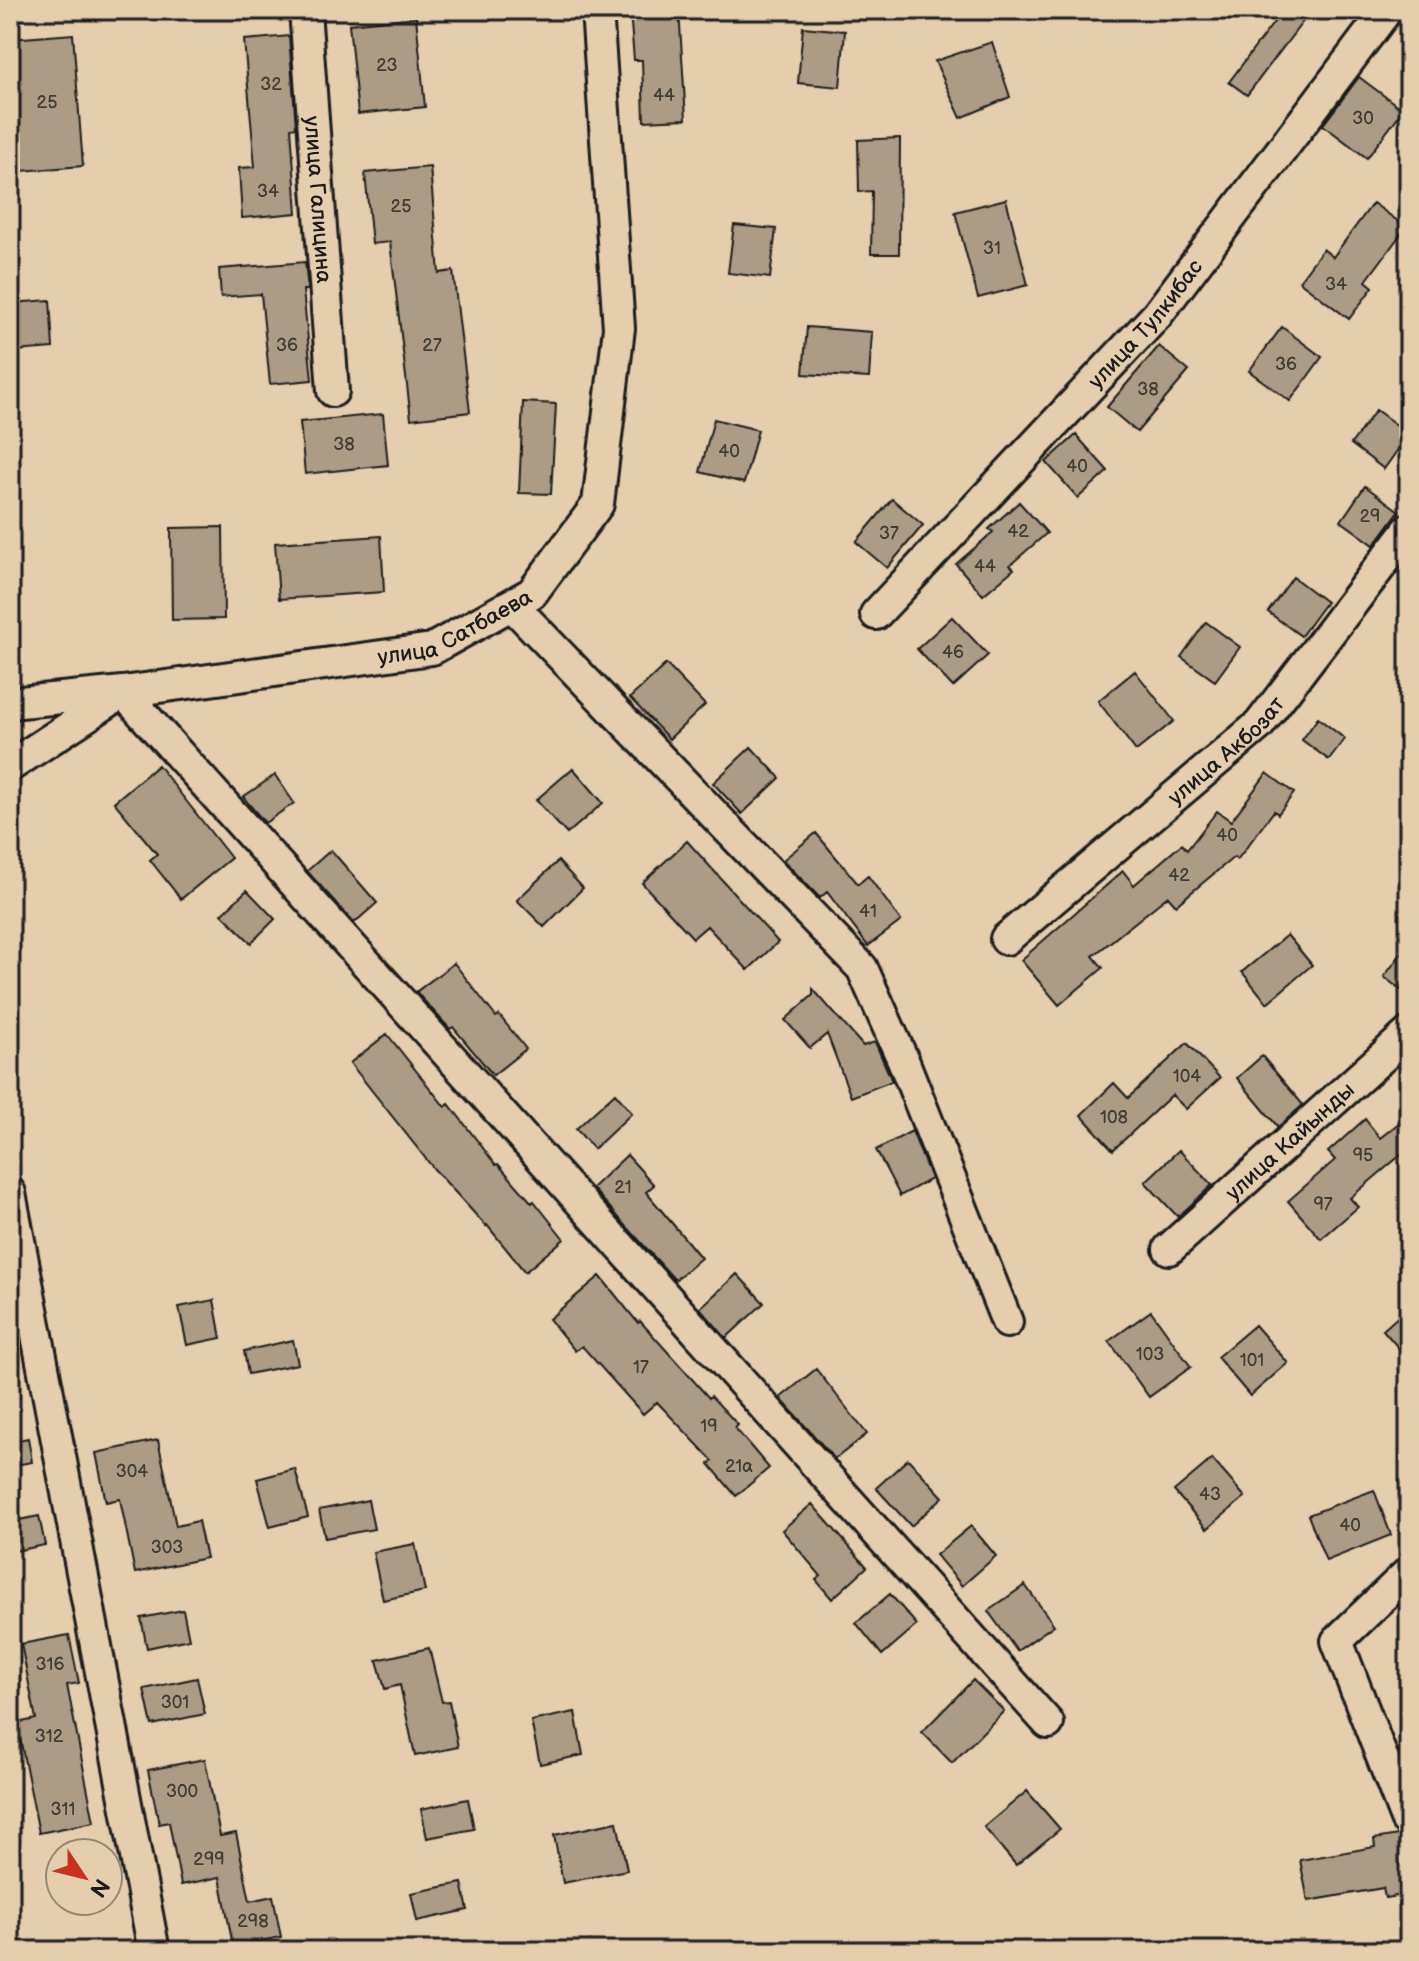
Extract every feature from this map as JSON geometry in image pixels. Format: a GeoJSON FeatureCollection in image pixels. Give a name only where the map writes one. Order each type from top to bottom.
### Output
{"type":"FeatureCollection","features":[{"type":"Feature","properties":{"kind":"street","name":"улица Галицина"},"geometry":{"type":"LineString","coordinates":[[305,10],[333,391]]}},
{"type":"Feature","properties":{"kind":"street","name":"улица Сатбаева"},"geometry":{"type":"LineString","coordinates":[[10,703],[123,692],[432,649],[532,593],[598,504],[619,328],[597,10]]}},
{"type":"Feature","properties":{"kind":"street","name":"улица Тулкибас"},"geometry":{"type":"LineString","coordinates":[[876,614],[1157,315],[1387,10]]}},
{"type":"Feature","properties":{"kind":"street","name":"улица Акбозат"},"geometry":{"type":"LineString","coordinates":[[1006,939],[1259,725],[1409,529]]}},
{"type":"Feature","properties":{"kind":"street"},"geometry":{"type":"LineString","coordinates":[[512,605],[862,968],[903,1060],[1007,1322]]}},
{"type":"Feature","properties":{"kind":"street"},"geometry":{"type":"LineString","coordinates":[[10,766],[123,692],[1048,1723]]}},
{"type":"Feature","properties":{"kind":"street","name":"улица Кайынды"},"geometry":{"type":"LineString","coordinates":[[1169,1249],[1409,1033]]}},
{"type":"Feature","properties":{"kind":"street"},"geometry":{"type":"LineString","coordinates":[[10,1193],[154,1951]]}},
{"type":"Feature","properties":{"kind":"street"},"geometry":{"type":"LineString","coordinates":[[1407,1818],[1337,1641],[1409,1572]]}},
{"type":"Feature","properties":{"kind":"building"},"geometry":{"type":"Polygon","coordinates":[[[679,10],[686,119],[644,121],[642,60],[634,60],[630,12],[679,10]]]}},
{"type":"Feature","properties":{"kind":"building"},"geometry":{"type":"Polygon","coordinates":[[[1283,10],[1290,10],[1304,20],[1247,95],[1229,82],[1283,10]]]}},
{"type":"Feature","properties":{"kind":"building"},"geometry":{"type":"Polygon","coordinates":[[[416,17],[425,107],[358,114],[349,24],[416,17]]]}},
{"type":"Feature","properties":{"kind":"building"},"geometry":{"type":"Polygon","coordinates":[[[803,27],[845,31],[840,87],[798,83],[803,27]]]}},
{"type":"Feature","properties":{"kind":"building"},"geometry":{"type":"Polygon","coordinates":[[[73,34],[83,166],[21,171],[11,39],[73,34]]]}},
{"type":"Feature","properties":{"kind":"building"},"geometry":{"type":"Polygon","coordinates":[[[289,36],[296,127],[291,128],[297,213],[242,218],[239,168],[255,167],[244,40],[289,36]]]}},
{"type":"Feature","properties":{"kind":"building"},"geometry":{"type":"Polygon","coordinates":[[[992,42],[1010,97],[961,118],[935,61],[992,42]]]}},
{"type":"Feature","properties":{"kind":"building"},"geometry":{"type":"Polygon","coordinates":[[[1359,77],[1403,110],[1367,158],[1323,125],[1359,77]]]}},
{"type":"Feature","properties":{"kind":"building"},"geometry":{"type":"Polygon","coordinates":[[[900,138],[899,254],[871,254],[872,191],[859,192],[858,140],[900,138]]]}},
{"type":"Feature","properties":{"kind":"building"},"geometry":{"type":"Polygon","coordinates":[[[430,167],[439,273],[453,271],[470,412],[411,419],[390,242],[372,244],[365,173],[430,167]]]}},
{"type":"Feature","properties":{"kind":"building"},"geometry":{"type":"Polygon","coordinates":[[[1006,199],[1028,285],[978,298],[955,212],[1006,199]]]}},
{"type":"Feature","properties":{"kind":"building"},"geometry":{"type":"Polygon","coordinates":[[[1373,203],[1406,227],[1366,281],[1373,287],[1349,319],[1299,281],[1323,249],[1333,257],[1373,203]]]}},
{"type":"Feature","properties":{"kind":"building"},"geometry":{"type":"Polygon","coordinates":[[[734,225],[776,229],[770,278],[728,273],[734,225]]]}},
{"type":"Feature","properties":{"kind":"building"},"geometry":{"type":"Polygon","coordinates":[[[305,262],[308,290],[303,290],[312,380],[270,384],[261,294],[221,297],[219,269],[305,262]]]}},
{"type":"Feature","properties":{"kind":"building"},"geometry":{"type":"Polygon","coordinates":[[[50,300],[53,348],[15,351],[12,303],[50,300]]]}},
{"type":"Feature","properties":{"kind":"building"},"geometry":{"type":"Polygon","coordinates":[[[807,327],[872,332],[869,378],[803,374],[807,327]]]}},
{"type":"Feature","properties":{"kind":"building"},"geometry":{"type":"Polygon","coordinates":[[[1282,327],[1322,357],[1290,401],[1249,371],[1282,327]]]}},
{"type":"Feature","properties":{"kind":"building"},"geometry":{"type":"Polygon","coordinates":[[[1159,346],[1189,371],[1137,432],[1107,407],[1159,346]]]}},
{"type":"Feature","properties":{"kind":"building"},"geometry":{"type":"Polygon","coordinates":[[[523,402],[556,404],[551,494],[519,493],[523,402]]]}},
{"type":"Feature","properties":{"kind":"building"},"geometry":{"type":"Polygon","coordinates":[[[1376,410],[1409,434],[1384,469],[1351,444],[1376,410]]]}},
{"type":"Feature","properties":{"kind":"building"},"geometry":{"type":"Polygon","coordinates":[[[383,414],[388,465],[305,474],[300,422],[383,414]]]}},
{"type":"Feature","properties":{"kind":"building"},"geometry":{"type":"Polygon","coordinates":[[[714,419],[758,430],[744,483],[700,472],[714,419]]]}},
{"type":"Feature","properties":{"kind":"building"},"geometry":{"type":"Polygon","coordinates":[[[1076,435],[1108,471],[1078,498],[1046,462],[1076,435]]]}},
{"type":"Feature","properties":{"kind":"building"},"geometry":{"type":"Polygon","coordinates":[[[1365,486],[1399,511],[1374,545],[1341,521],[1365,486]]]}},
{"type":"Feature","properties":{"kind":"building"},"geometry":{"type":"Polygon","coordinates":[[[892,499],[923,525],[887,568],[856,542],[892,499]]]}},
{"type":"Feature","properties":{"kind":"building"},"geometry":{"type":"Polygon","coordinates":[[[1019,502],[1047,533],[1010,565],[1014,569],[983,595],[956,564],[993,532],[989,529],[1019,502]]]}},
{"type":"Feature","properties":{"kind":"building"},"geometry":{"type":"Polygon","coordinates":[[[223,527],[224,619],[172,620],[171,528],[223,527]]]}},
{"type":"Feature","properties":{"kind":"building"},"geometry":{"type":"Polygon","coordinates":[[[381,536],[384,592],[279,599],[275,543],[381,536]]]}},
{"type":"Feature","properties":{"kind":"building"},"geometry":{"type":"Polygon","coordinates":[[[1293,577],[1326,602],[1301,636],[1268,612],[1293,577]]]}},
{"type":"Feature","properties":{"kind":"building"},"geometry":{"type":"Polygon","coordinates":[[[952,617],[988,655],[953,687],[917,649],[952,617]]]}},
{"type":"Feature","properties":{"kind":"building"},"geometry":{"type":"Polygon","coordinates":[[[1206,622],[1240,647],[1215,681],[1181,657],[1206,622]]]}},
{"type":"Feature","properties":{"kind":"building"},"geometry":{"type":"Polygon","coordinates":[[[666,664],[705,705],[669,739],[630,698],[666,664]]]}},
{"type":"Feature","properties":{"kind":"building"},"geometry":{"type":"Polygon","coordinates":[[[1135,671],[1174,721],[1136,751],[1098,701],[1135,671]]]}},
{"type":"Feature","properties":{"kind":"building"},"geometry":{"type":"Polygon","coordinates":[[[1318,718],[1345,739],[1329,760],[1302,740],[1318,718]]]}},
{"type":"Feature","properties":{"kind":"building"},"geometry":{"type":"Polygon","coordinates":[[[751,747],[780,778],[742,814],[713,783],[751,747]]]}},
{"type":"Feature","properties":{"kind":"building"},"geometry":{"type":"Polygon","coordinates":[[[158,765],[231,858],[181,899],[150,860],[157,854],[114,802],[158,765]]]}},
{"type":"Feature","properties":{"kind":"building"},"geometry":{"type":"Polygon","coordinates":[[[573,768],[603,803],[567,834],[536,800],[573,768]]]}},
{"type":"Feature","properties":{"kind":"building"},"geometry":{"type":"Polygon","coordinates":[[[1267,773],[1294,793],[1278,814],[1274,811],[1237,860],[1234,857],[1176,905],[1168,896],[1093,956],[1103,968],[1059,1005],[1021,960],[1123,871],[1134,885],[1182,844],[1187,850],[1217,811],[1231,821],[1267,773]]]}},
{"type":"Feature","properties":{"kind":"building"},"geometry":{"type":"Polygon","coordinates":[[[275,775],[294,803],[265,823],[243,797],[275,775]]]}},
{"type":"Feature","properties":{"kind":"building"},"geometry":{"type":"Polygon","coordinates":[[[816,833],[858,884],[868,876],[901,921],[868,946],[827,892],[820,898],[783,860],[816,833]]]}},
{"type":"Feature","properties":{"kind":"building"},"geometry":{"type":"Polygon","coordinates":[[[687,841],[778,942],[748,970],[707,926],[693,938],[642,883],[687,841]]]}},
{"type":"Feature","properties":{"kind":"building"},"geometry":{"type":"Polygon","coordinates":[[[331,850],[377,903],[354,923],[307,871],[331,850]]]}},
{"type":"Feature","properties":{"kind":"building"},"geometry":{"type":"Polygon","coordinates":[[[558,861],[583,888],[544,927],[517,900],[558,861]]]}},
{"type":"Feature","properties":{"kind":"building"},"geometry":{"type":"Polygon","coordinates":[[[247,890],[275,919],[251,943],[222,914],[247,890]]]}},
{"type":"Feature","properties":{"kind":"building"},"geometry":{"type":"Polygon","coordinates":[[[1287,935],[1312,965],[1267,1003],[1242,972],[1287,935]]]}},
{"type":"Feature","properties":{"kind":"building"},"geometry":{"type":"Polygon","coordinates":[[[1409,943],[1409,996],[1384,977],[1409,943]]]}},
{"type":"Feature","properties":{"kind":"building"},"geometry":{"type":"Polygon","coordinates":[[[454,963],[496,1017],[499,1015],[526,1049],[493,1075],[453,1027],[450,1029],[416,992],[454,963]]]}},
{"type":"Feature","properties":{"kind":"building"},"geometry":{"type":"Polygon","coordinates":[[[813,989],[863,1046],[875,1042],[892,1081],[851,1097],[827,1034],[810,1048],[785,1020],[813,995],[813,989]]]}},
{"type":"Feature","properties":{"kind":"building"},"geometry":{"type":"Polygon","coordinates":[[[387,1034],[445,1107],[449,1104],[496,1165],[532,1203],[534,1201],[564,1239],[525,1272],[487,1225],[434,1169],[350,1063],[387,1034]]]}},
{"type":"Feature","properties":{"kind":"building"},"geometry":{"type":"Polygon","coordinates":[[[1187,1043],[1220,1078],[1186,1109],[1172,1095],[1113,1150],[1081,1115],[1114,1083],[1128,1098],[1187,1043]]]}},
{"type":"Feature","properties":{"kind":"building"},"geometry":{"type":"Polygon","coordinates":[[[1262,1056],[1303,1105],[1278,1127],[1237,1078],[1262,1056]]]}},
{"type":"Feature","properties":{"kind":"building"},"geometry":{"type":"Polygon","coordinates":[[[615,1093],[632,1113],[594,1149],[576,1129],[615,1093]]]}},
{"type":"Feature","properties":{"kind":"building"},"geometry":{"type":"Polygon","coordinates":[[[1409,1115],[1409,1148],[1350,1198],[1358,1207],[1321,1239],[1288,1201],[1335,1160],[1328,1152],[1365,1119],[1380,1138],[1409,1115]]]}},
{"type":"Feature","properties":{"kind":"building"},"geometry":{"type":"Polygon","coordinates":[[[912,1131],[931,1179],[900,1196],[876,1150],[912,1131]]]}},
{"type":"Feature","properties":{"kind":"building"},"geometry":{"type":"Polygon","coordinates":[[[1179,1150],[1212,1185],[1178,1217],[1145,1182],[1179,1150]]]}},
{"type":"Feature","properties":{"kind":"building"},"geometry":{"type":"Polygon","coordinates":[[[627,1155],[654,1185],[646,1192],[701,1258],[675,1280],[592,1188],[627,1155]]]}},
{"type":"Feature","properties":{"kind":"building"},"geometry":{"type":"Polygon","coordinates":[[[737,1274],[764,1303],[726,1338],[700,1308],[737,1274]]]}},
{"type":"Feature","properties":{"kind":"building"},"geometry":{"type":"Polygon","coordinates":[[[600,1276],[638,1323],[640,1321],[709,1398],[711,1396],[738,1425],[735,1428],[769,1468],[736,1496],[709,1464],[713,1461],[657,1402],[643,1414],[582,1346],[575,1351],[549,1319],[600,1276]]]}},
{"type":"Feature","properties":{"kind":"building"},"geometry":{"type":"Polygon","coordinates":[[[214,1300],[221,1338],[187,1345],[179,1307],[214,1300]]]}},
{"type":"Feature","properties":{"kind":"building"},"geometry":{"type":"Polygon","coordinates":[[[1409,1307],[1409,1360],[1383,1330],[1409,1307]]]}},
{"type":"Feature","properties":{"kind":"building"},"geometry":{"type":"Polygon","coordinates":[[[1151,1311],[1191,1367],[1149,1397],[1109,1341],[1151,1311]]]}},
{"type":"Feature","properties":{"kind":"building"},"geometry":{"type":"Polygon","coordinates":[[[1255,1325],[1288,1363],[1250,1396],[1217,1357],[1255,1325]]]}},
{"type":"Feature","properties":{"kind":"building"},"geometry":{"type":"Polygon","coordinates":[[[293,1340],[298,1364],[248,1374],[244,1351],[293,1340]]]}},
{"type":"Feature","properties":{"kind":"building"},"geometry":{"type":"Polygon","coordinates":[[[816,1369],[867,1434],[835,1459],[780,1398],[816,1369]]]}},
{"type":"Feature","properties":{"kind":"building"},"geometry":{"type":"Polygon","coordinates":[[[28,1438],[32,1462],[10,1466],[10,1442],[28,1438]]]}},
{"type":"Feature","properties":{"kind":"building"},"geometry":{"type":"Polygon","coordinates":[[[158,1440],[176,1526],[198,1521],[206,1558],[135,1573],[120,1499],[106,1502],[96,1453],[158,1440]]]}},
{"type":"Feature","properties":{"kind":"building"},"geometry":{"type":"Polygon","coordinates":[[[908,1459],[943,1497],[911,1526],[876,1488],[908,1459]]]}},
{"type":"Feature","properties":{"kind":"building"},"geometry":{"type":"Polygon","coordinates":[[[1212,1459],[1245,1497],[1207,1529],[1174,1491],[1212,1459]]]}},
{"type":"Feature","properties":{"kind":"building"},"geometry":{"type":"Polygon","coordinates":[[[295,1469],[308,1517],[270,1527],[257,1479],[295,1469]]]}},
{"type":"Feature","properties":{"kind":"building"},"geometry":{"type":"Polygon","coordinates":[[[1374,1490],[1391,1535],[1326,1561],[1308,1515],[1374,1490]]]}},
{"type":"Feature","properties":{"kind":"building"},"geometry":{"type":"Polygon","coordinates":[[[368,1500],[374,1529],[325,1538],[319,1510],[368,1500]]]}},
{"type":"Feature","properties":{"kind":"building"},"geometry":{"type":"Polygon","coordinates":[[[812,1504],[867,1567],[832,1599],[816,1580],[821,1576],[782,1530],[812,1504]]]}},
{"type":"Feature","properties":{"kind":"building"},"geometry":{"type":"Polygon","coordinates":[[[39,1516],[45,1545],[10,1552],[10,1522],[39,1516]]]}},
{"type":"Feature","properties":{"kind":"building"},"geometry":{"type":"Polygon","coordinates":[[[971,1526],[996,1556],[962,1586],[936,1555],[971,1526]]]}},
{"type":"Feature","properties":{"kind":"building"},"geometry":{"type":"Polygon","coordinates":[[[415,1544],[425,1591],[383,1600],[373,1552],[415,1544]]]}},
{"type":"Feature","properties":{"kind":"building"},"geometry":{"type":"Polygon","coordinates":[[[1025,1585],[1054,1625],[1017,1651],[988,1611],[1025,1585]]]}},
{"type":"Feature","properties":{"kind":"building"},"geometry":{"type":"Polygon","coordinates":[[[890,1594],[917,1625],[882,1655],[856,1623],[890,1594]]]}},
{"type":"Feature","properties":{"kind":"building"},"geometry":{"type":"Polygon","coordinates":[[[183,1610],[189,1639],[147,1648],[141,1618],[183,1610]]]}},
{"type":"Feature","properties":{"kind":"building"},"geometry":{"type":"Polygon","coordinates":[[[69,1635],[79,1683],[67,1685],[94,1822],[39,1833],[17,1723],[36,1719],[21,1644],[69,1635]]]}},
{"type":"Feature","properties":{"kind":"building"},"geometry":{"type":"Polygon","coordinates":[[[429,1648],[442,1702],[449,1701],[458,1747],[415,1756],[400,1685],[385,1689],[377,1660],[429,1648]]]}},
{"type":"Feature","properties":{"kind":"building"},"geometry":{"type":"Polygon","coordinates":[[[197,1678],[205,1714],[152,1725],[144,1689],[197,1678]]]}},
{"type":"Feature","properties":{"kind":"building"},"geometry":{"type":"Polygon","coordinates":[[[973,1680],[1004,1711],[952,1763],[922,1732],[973,1680]]]}},
{"type":"Feature","properties":{"kind":"building"},"geometry":{"type":"Polygon","coordinates":[[[575,1712],[583,1755],[540,1764],[531,1721],[575,1712]]]}},
{"type":"Feature","properties":{"kind":"building"},"geometry":{"type":"Polygon","coordinates":[[[205,1759],[220,1836],[236,1833],[250,1901],[273,1896],[281,1937],[233,1946],[220,1877],[181,1885],[169,1822],[159,1824],[148,1770],[205,1759]]]}},
{"type":"Feature","properties":{"kind":"building"},"geometry":{"type":"Polygon","coordinates":[[[1027,1791],[1060,1829],[1016,1865],[984,1827],[1027,1791]]]}},
{"type":"Feature","properties":{"kind":"building"},"geometry":{"type":"Polygon","coordinates":[[[468,1799],[474,1829],[427,1838],[421,1809],[468,1799]]]}},
{"type":"Feature","properties":{"kind":"building"},"geometry":{"type":"Polygon","coordinates":[[[617,1822],[627,1870],[563,1883],[554,1835],[617,1822]]]}},
{"type":"Feature","properties":{"kind":"building"},"geometry":{"type":"Polygon","coordinates":[[[1409,1836],[1409,1894],[1385,1898],[1383,1888],[1308,1901],[1300,1860],[1375,1847],[1374,1839],[1409,1836]]]}},
{"type":"Feature","properties":{"kind":"building"},"geometry":{"type":"Polygon","coordinates":[[[462,1883],[468,1910],[417,1921],[411,1893],[462,1883]]]}}]}
